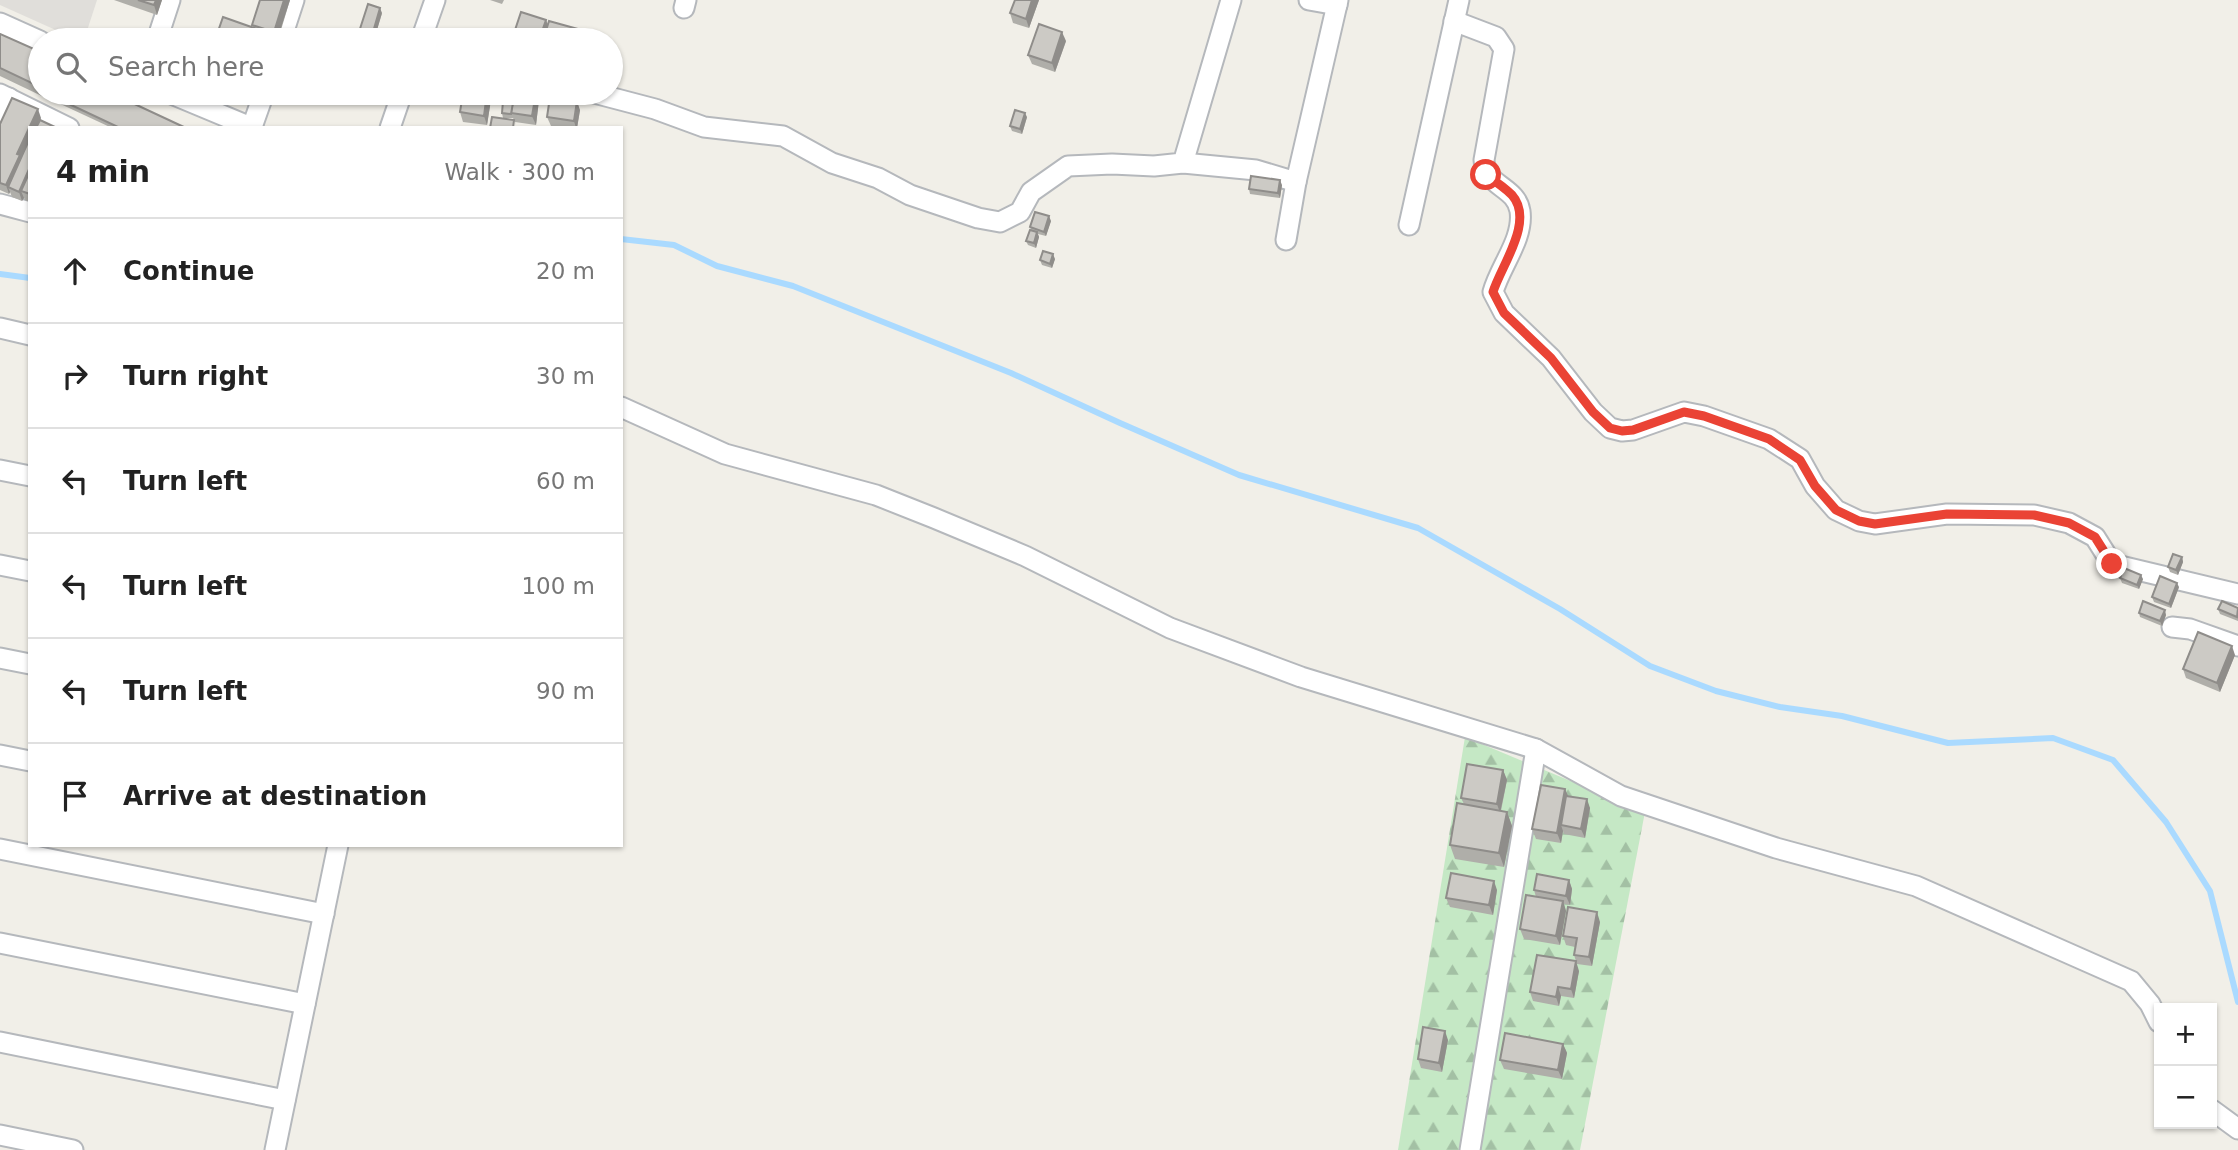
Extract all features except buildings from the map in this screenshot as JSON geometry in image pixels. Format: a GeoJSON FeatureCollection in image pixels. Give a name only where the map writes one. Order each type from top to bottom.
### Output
{"type":"FeatureCollection","features":[{"type":"Feature","properties":{"kind":"street"},"geometry":{"type":"LineString","coordinates":[[161,28],[170,0]]}},
{"type":"Feature","properties":{"kind":"street"},"geometry":{"type":"LineString","coordinates":[[285,28],[294,0]]}},
{"type":"Feature","properties":{"kind":"street"},"geometry":{"type":"LineString","coordinates":[[425,28],[435,0]]}},
{"type":"Feature","properties":{"kind":"street"},"geometry":{"type":"LineString","coordinates":[[1183,163],[1231,0]]}},
{"type":"Feature","properties":{"kind":"street"},"geometry":{"type":"LineString","coordinates":[[1286,240],[1296,181],[1337,2],[1309,0]]}},
{"type":"Feature","properties":{"kind":"street"},"geometry":{"type":"LineString","coordinates":[[1409,225],[1459,0]]}},
{"type":"Feature","properties":{"kind":"street"},"geometry":{"type":"LineString","coordinates":[[1454,21],[1496,37],[1504,49],[1484,169],[1486,175],[1513,196],[1520,209],[1516,239],[1493,292],[1504,313],[1551,358],[1593,412],[1610,428],[1633,430],[1684,412],[1704,416],[1769,439],[1800,460],[1815,486],[1836,510],[1859,521],[1875,524],[1947,514],[2034,515],[2069,523],[2095,537],[2112,564],[2238,594]]}},
{"type":"Feature","properties":{"kind":"street"},"geometry":{"type":"LineString","coordinates":[[0,23],[28,36]]}},
{"type":"Feature","properties":{"kind":"street"},"geometry":{"type":"LineString","coordinates":[[0,118],[4,96],[65,126]]}},
{"type":"Feature","properties":{"kind":"street"},"geometry":{"type":"LineString","coordinates":[[623,101],[704,127],[783,136],[832,163],[878,178],[910,195],[978,218],[1000,222],[1020,212],[1031,192],[1068,166],[1153,166],[1183,163],[1256,170],[1296,181]]}},
{"type":"Feature","properties":{"kind":"street"},"geometry":{"type":"LineString","coordinates":[[198,105],[248,126]]}},
{"type":"Feature","properties":{"kind":"street"},"geometry":{"type":"LineString","coordinates":[[254,126],[260,105]]}},
{"type":"Feature","properties":{"kind":"street"},"geometry":{"type":"LineString","coordinates":[[391,126],[398,105]]}},
{"type":"Feature","properties":{"kind":"street"},"geometry":{"type":"LineString","coordinates":[[0,204],[28,211]]}},
{"type":"Feature","properties":{"kind":"street"},"geometry":{"type":"LineString","coordinates":[[0,328],[28,335]]}},
{"type":"Feature","properties":{"kind":"street"},"geometry":{"type":"LineString","coordinates":[[623,408],[725,454],[876,495],[934,518],[1025,556],[1171,628],[1288,672],[1536,749],[1621,796],[1776,848],[1916,886],[2131,981],[2154,1012]]}},
{"type":"Feature","properties":{"kind":"street"},"geometry":{"type":"LineString","coordinates":[[0,470],[28,476]]}},
{"type":"Feature","properties":{"kind":"street"},"geometry":{"type":"LineString","coordinates":[[0,565],[28,571]]}},
{"type":"Feature","properties":{"kind":"street"},"geometry":{"type":"LineString","coordinates":[[2172,627],[2190,629],[2238,646]]}},
{"type":"Feature","properties":{"kind":"street"},"geometry":{"type":"LineString","coordinates":[[0,658],[28,664]]}},
{"type":"Feature","properties":{"kind":"street"},"geometry":{"type":"LineString","coordinates":[[1470,1150],[1536,749]]}},
{"type":"Feature","properties":{"kind":"street"},"geometry":{"type":"LineString","coordinates":[[0,755],[28,761]]}},
{"type":"Feature","properties":{"kind":"street"},"geometry":{"type":"LineString","coordinates":[[275,1150],[338,847]]}},
{"type":"Feature","properties":{"kind":"street"},"geometry":{"type":"LineString","coordinates":[[0,849],[324,914]]}},
{"type":"Feature","properties":{"kind":"street"},"geometry":{"type":"LineString","coordinates":[[0,943],[305,1004]]}},
{"type":"Feature","properties":{"kind":"street"},"geometry":{"type":"LineString","coordinates":[[0,1042],[285,1100]]}},
{"type":"Feature","properties":{"kind":"street"},"geometry":{"type":"LineString","coordinates":[[2217,1114],[2238,1129]]}},
{"type":"Feature","properties":{"kind":"street"},"geometry":{"type":"LineString","coordinates":[[0,1135],[73,1150]]}},
{"type":"Feature","properties":{"kind":"shaded area"},"geometry":{"type":"Polygon","coordinates":[[[0,0],[97,0],[88,28],[51,28],[0,5],[0,0]]]}},
{"type":"Feature","properties":{"kind":"green space"},"geometry":{"type":"Polygon","coordinates":[[[1465,737],[1645,812],[1580,1150],[1398,1150],[1465,737]]]}},
{"type":"Feature","properties":{"kind":"waterway"},"geometry":{"type":"LineString","coordinates":[[623,239],[674,245],[717,266],[793,286],[1011,373],[1239,475],[1418,528],[1560,609],[1650,666],[1716,691],[1780,707],[1842,716],[1948,743],[2053,738],[2113,760],[2166,822],[2210,891],[2238,1002]]}},
{"type":"Feature","properties":{"kind":"waterway"},"geometry":{"type":"LineString","coordinates":[[0,274],[28,278]]}},
{"type":"Feature","properties":{"kind":"route"},"geometry":{"type":"LineString","coordinates":[[1486,175],[1513,196],[1520,209],[1516,239],[1493,292],[1504,313],[1551,358],[1593,412],[1610,428],[1633,430],[1684,412],[1704,416],[1769,439],[1800,460],[1815,486],[1836,510],[1859,521],[1875,524],[1947,514],[2034,515],[2069,523],[2095,537],[2112,564]]}}]}
